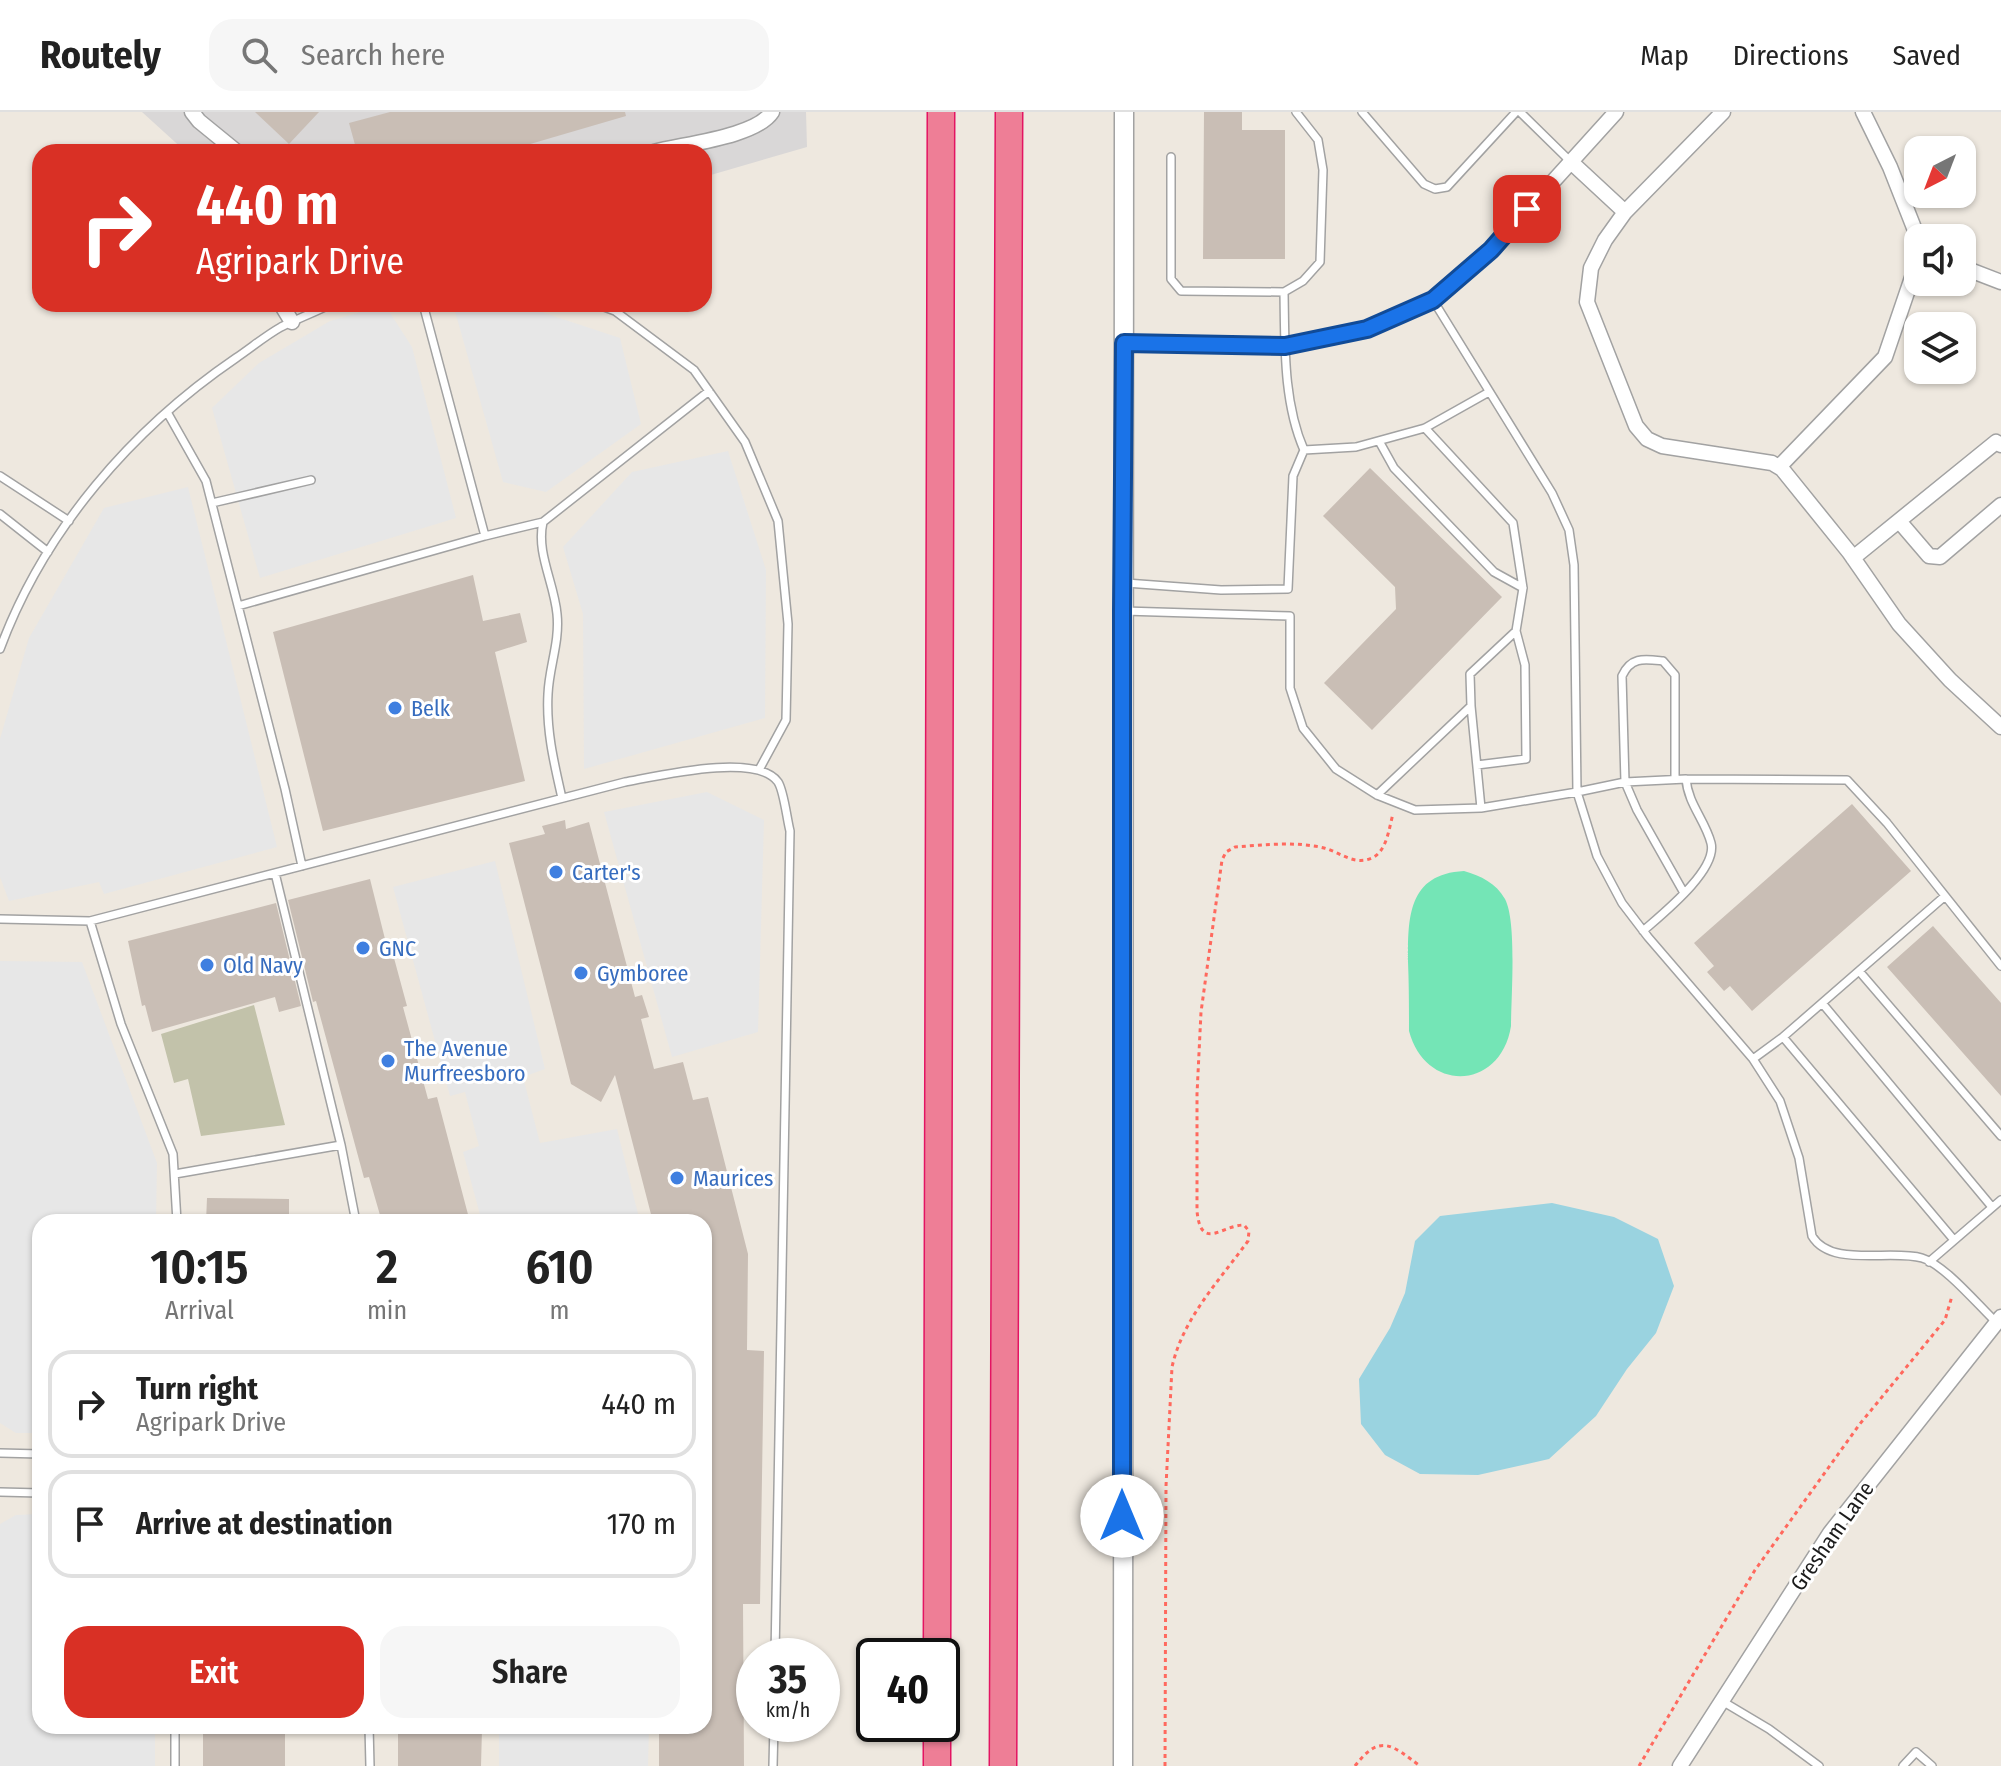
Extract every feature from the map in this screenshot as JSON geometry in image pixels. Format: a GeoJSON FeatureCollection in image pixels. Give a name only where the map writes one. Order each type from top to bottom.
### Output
{"type":"FeatureCollection","features":[{"type":"Feature","properties":{"kind":"highway"},"geometry":{"type":"LineString","coordinates":[[937,1638],[941,112]]}},
{"type":"Feature","properties":{"kind":"highway"},"geometry":{"type":"LineString","coordinates":[[1003,1766],[1009,112]]}},
{"type":"Feature","properties":{"kind":"highway"},"geometry":{"type":"LineString","coordinates":[[937,1742],[937,1766]]}},
{"type":"Feature","properties":{"kind":"street"},"geometry":{"type":"LineString","coordinates":[[192,112],[228,144]]}},
{"type":"Feature","properties":{"kind":"street"},"geometry":{"type":"LineString","coordinates":[[692,144],[729,136],[767,119],[772,112]]}},
{"type":"Feature","properties":{"kind":"street"},"geometry":{"type":"LineString","coordinates":[[1123,1766],[1124,112]]}},
{"type":"Feature","properties":{"kind":"street"},"geometry":{"type":"LineString","coordinates":[[1124,343],[1285,346],[1367,329],[1433,300],[1491,250],[1616,112]]}},
{"type":"Feature","properties":{"kind":"street"},"geometry":{"type":"LineString","coordinates":[[1723,112],[1625,212],[1605,240],[1591,268],[1587,302],[1636,426],[1647,439],[1662,446],[1772,463],[1779,467],[1853,558],[1899,624],[1950,680],[2001,727]]}},
{"type":"Feature","properties":{"kind":"street"},"geometry":{"type":"LineString","coordinates":[[1863,112],[1890,167],[1912,224]]}},
{"type":"Feature","properties":{"kind":"street"},"geometry":{"type":"LineString","coordinates":[[1570,161],[1625,212]]}},
{"type":"Feature","properties":{"kind":"street"},"geometry":{"type":"LineString","coordinates":[[1976,272],[2001,282]]}},
{"type":"Feature","properties":{"kind":"street"},"geometry":{"type":"LineString","coordinates":[[1779,467],[1885,357],[1906,296]]}},
{"type":"Feature","properties":{"kind":"street"},"geometry":{"type":"LineString","coordinates":[[286,312],[292,322]]}},
{"type":"Feature","properties":{"kind":"street"},"geometry":{"type":"LineString","coordinates":[[1853,558],[1996,442],[2001,445]]}},
{"type":"Feature","properties":{"kind":"street"},"geometry":{"type":"LineString","coordinates":[[1899,521],[1929,556],[1940,557],[2001,505]]}},
{"type":"Feature","properties":{"kind":"street","name":"Gresham Lane"},"geometry":{"type":"LineString","coordinates":[[1680,1766],[1830,1533],[1999,1322]]}},
{"type":"Feature","properties":{"kind":"lane"},"geometry":{"type":"LineString","coordinates":[[1171,157],[1171,279],[1181,291],[1284,292],[1303,281],[1320,262],[1323,170],[1318,140],[1296,112]]}},
{"type":"Feature","properties":{"kind":"lane"},"geometry":{"type":"LineString","coordinates":[[1362,112],[1424,184],[1435,189],[1447,187],[1518,112],[1570,161]]}},
{"type":"Feature","properties":{"kind":"lane"},"geometry":{"type":"LineString","coordinates":[[1124,583],[1221,590],[1288,589],[1293,476],[1304,450],[1294,426],[1285,346],[1284,292]]}},
{"type":"Feature","properties":{"kind":"lane"},"geometry":{"type":"LineString","coordinates":[[1433,300],[1552,493],[1569,530],[1574,565],[1577,792],[1597,856],[1622,903],[1753,1059],[1780,1101],[1799,1158],[1812,1236],[1816,1243],[1830,1253],[1923,1258],[1940,1269],[1999,1322]]}},
{"type":"Feature","properties":{"kind":"lane"},"geometry":{"type":"LineString","coordinates":[[0,649],[48,552],[128,446],[203,381],[292,322],[314,312]]}},
{"type":"Feature","properties":{"kind":"lane"},"geometry":{"type":"LineString","coordinates":[[425,312],[485,536]]}},
{"type":"Feature","properties":{"kind":"lane"},"geometry":{"type":"LineString","coordinates":[[616,312],[694,370],[745,442],[778,521],[788,624],[786,720],[760,768]]}},
{"type":"Feature","properties":{"kind":"lane"},"geometry":{"type":"LineString","coordinates":[[238,606],[543,522],[709,391]]}},
{"type":"Feature","properties":{"kind":"lane"},"geometry":{"type":"LineString","coordinates":[[1304,450],[1356,447],[1425,428],[1489,392]]}},
{"type":"Feature","properties":{"kind":"lane"},"geometry":{"type":"LineString","coordinates":[[167,412],[206,481],[283,779],[302,866]]}},
{"type":"Feature","properties":{"kind":"lane"},"geometry":{"type":"LineString","coordinates":[[1425,428],[1513,523],[1523,588],[1516,631],[1525,665],[1526,759],[1477,765]]}},
{"type":"Feature","properties":{"kind":"lane"},"geometry":{"type":"LineString","coordinates":[[1379,441],[1394,468],[1494,572],[1523,588]]}},
{"type":"Feature","properties":{"kind":"lane"},"geometry":{"type":"LineString","coordinates":[[0,476],[69,521]]}},
{"type":"Feature","properties":{"kind":"lane"},"geometry":{"type":"LineString","coordinates":[[212,503],[311,480]]}},
{"type":"Feature","properties":{"kind":"lane"},"geometry":{"type":"LineString","coordinates":[[0,514],[48,552]]}},
{"type":"Feature","properties":{"kind":"lane"},"geometry":{"type":"LineString","coordinates":[[543,522],[539,538],[557,613],[557,651],[548,690],[547,733],[562,798]]}},
{"type":"Feature","properties":{"kind":"lane"},"geometry":{"type":"LineString","coordinates":[[1122,611],[1217,611],[1290,616],[1290,688],[1303,728],[1336,769],[1377,795],[1415,810],[1481,808],[1625,782],[1675,779],[1847,780],[1887,823],[2001,966]]}},
{"type":"Feature","properties":{"kind":"lane"},"geometry":{"type":"LineString","coordinates":[[1481,808],[1470,674],[1516,631]]}},
{"type":"Feature","properties":{"kind":"lane"},"geometry":{"type":"LineString","coordinates":[[1675,779],[1675,675],[1663,661],[1639,659],[1632,662],[1622,676],[1625,782],[1637,810],[1684,893]]}},
{"type":"Feature","properties":{"kind":"lane"},"geometry":{"type":"LineString","coordinates":[[1377,795],[1471,706]]}},
{"type":"Feature","properties":{"kind":"lane"},"geometry":{"type":"LineString","coordinates":[[0,919],[90,921],[625,782],[709,768],[760,768],[778,783],[790,831],[775,1638]]}},
{"type":"Feature","properties":{"kind":"lane"},"geometry":{"type":"LineString","coordinates":[[1643,931],[1684,893],[1711,855],[1711,844],[1687,795],[1686,779]]}},
{"type":"Feature","properties":{"kind":"lane"},"geometry":{"type":"LineString","coordinates":[[275,873],[341,1145],[354,1214]]}},
{"type":"Feature","properties":{"kind":"lane"},"geometry":{"type":"LineString","coordinates":[[1753,1059],[1783,1037],[1945,896]]}},
{"type":"Feature","properties":{"kind":"lane"},"geometry":{"type":"LineString","coordinates":[[90,921],[121,1024],[173,1154],[177,1214]]}},
{"type":"Feature","properties":{"kind":"lane"},"geometry":{"type":"LineString","coordinates":[[1859,971],[2001,1136]]}},
{"type":"Feature","properties":{"kind":"lane"},"geometry":{"type":"LineString","coordinates":[[1822,1003],[1992,1207]]}},
{"type":"Feature","properties":{"kind":"lane"},"geometry":{"type":"LineString","coordinates":[[1783,1037],[1954,1240]]}},
{"type":"Feature","properties":{"kind":"lane"},"geometry":{"type":"LineString","coordinates":[[175,1174],[341,1145]]}},
{"type":"Feature","properties":{"kind":"lane"},"geometry":{"type":"LineString","coordinates":[[1929,1262],[2001,1200]]}},
{"type":"Feature","properties":{"kind":"lane"},"geometry":{"type":"LineString","coordinates":[[0,1453],[32,1454]]}},
{"type":"Feature","properties":{"kind":"lane"},"geometry":{"type":"LineString","coordinates":[[0,1492],[32,1493]]}},
{"type":"Feature","properties":{"kind":"lane"},"geometry":{"type":"LineString","coordinates":[[1722,1701],[1769,1729],[1819,1766]]}},
{"type":"Feature","properties":{"kind":"lane"},"geometry":{"type":"LineString","coordinates":[[175,1734],[175,1766]]}},
{"type":"Feature","properties":{"kind":"lane"},"geometry":{"type":"LineString","coordinates":[[369,1734],[370,1766]]}},
{"type":"Feature","properties":{"kind":"lane"},"geometry":{"type":"LineString","coordinates":[[773,1766],[774,1742]]}},
{"type":"Feature","properties":{"kind":"lane"},"geometry":{"type":"LineString","coordinates":[[1903,1766],[1916,1752],[1932,1766]]}},
{"type":"Feature","properties":{"kind":"path"},"geometry":{"type":"LineString","coordinates":[[1165,1766],[1165,1517],[1172,1367],[1176,1349],[1200,1304],[1248,1241],[1249,1231],[1244,1225],[1236,1225],[1210,1234],[1198,1223],[1197,1211],[1201,1012],[1222,860],[1226,852],[1235,847],[1308,845],[1363,861],[1380,852],[1393,814]]}},
{"type":"Feature","properties":{"kind":"path"},"geometry":{"type":"LineString","coordinates":[[1639,1766],[1755,1570],[1859,1425],[1945,1320],[1952,1296]]}},
{"type":"Feature","properties":{"kind":"path"},"geometry":{"type":"LineString","coordinates":[[1355,1766],[1372,1747],[1379,1744],[1395,1747],[1420,1766]]}},
{"type":"Feature","properties":{"kind":"shaded area"},"geometry":{"type":"Polygon","coordinates":[[[142,112],[806,112],[807,147],[712,175],[712,144],[177,144],[142,112]]]}},
{"type":"Feature","properties":{"kind":"shaded area"},"geometry":{"type":"Polygon","coordinates":[[[361,312],[390,312],[412,347],[456,518],[260,578],[212,408],[259,363],[330,321],[361,312]]]}},
{"type":"Feature","properties":{"kind":"shaded area"},"geometry":{"type":"Polygon","coordinates":[[[455,312],[541,312],[620,338],[641,424],[546,492],[503,482],[455,312]]]}},
{"type":"Feature","properties":{"kind":"shaded area"},"geometry":{"type":"Polygon","coordinates":[[[728,451],[766,570],[765,718],[584,769],[583,614],[563,547],[632,472],[728,451]]]}},
{"type":"Feature","properties":{"kind":"shaded area"},"geometry":{"type":"Polygon","coordinates":[[[188,487],[277,847],[104,894],[99,882],[9,901],[0,877],[0,739],[29,638],[104,508],[188,487]]]}},
{"type":"Feature","properties":{"kind":"shaded area"},"geometry":{"type":"Polygon","coordinates":[[[707,792],[764,820],[758,1032],[672,1057],[604,812],[707,792]]]}},
{"type":"Feature","properties":{"kind":"shaded area"},"geometry":{"type":"Polygon","coordinates":[[[495,861],[545,1069],[523,1077],[540,1143],[617,1129],[638,1214],[480,1214],[463,1152],[479,1146],[465,1092],[450,1096],[393,887],[495,861]]]}},
{"type":"Feature","properties":{"kind":"shaded area"},"geometry":{"type":"Polygon","coordinates":[[[0,961],[82,962],[157,1163],[156,1214],[32,1214],[32,1433],[16,1433],[0,1423],[0,961]]]}},
{"type":"Feature","properties":{"kind":"shaded area"},"geometry":{"type":"Polygon","coordinates":[[[254,1005],[285,1125],[201,1136],[188,1079],[174,1083],[161,1034],[254,1005]]]}},
{"type":"Feature","properties":{"kind":"shaded area"},"geometry":{"type":"Polygon","coordinates":[[[32,1514],[32,1734],[155,1734],[155,1766],[0,1766],[0,1524],[16,1515],[32,1514]]]}},
{"type":"Feature","properties":{"kind":"shaded area"},"geometry":{"type":"Polygon","coordinates":[[[499,1734],[649,1734],[648,1766],[499,1766],[499,1734]]]}},
{"type":"Feature","properties":{"kind":"green space"},"geometry":{"type":"Polygon","coordinates":[[[1464,871],[1488,881],[1505,899],[1511,924],[1512,960],[1511,1026],[1504,1047],[1493,1063],[1479,1072],[1463,1076],[1446,1074],[1431,1066],[1418,1051],[1409,1031],[1408,945],[1411,914],[1422,889],[1446,874],[1464,871]]]}},
{"type":"Feature","properties":{"kind":"water"},"geometry":{"type":"Polygon","coordinates":[[[1552,1203],[1614,1217],[1658,1239],[1674,1286],[1656,1333],[1627,1369],[1596,1416],[1549,1459],[1478,1475],[1420,1474],[1385,1455],[1361,1424],[1359,1379],[1390,1328],[1405,1293],[1415,1241],[1440,1216],[1552,1203]]]}},
{"type":"Feature","properties":{"kind":"building"},"geometry":{"type":"Polygon","coordinates":[[[255,112],[319,112],[289,144],[255,112]]]}},
{"type":"Feature","properties":{"kind":"building"},"geometry":{"type":"Polygon","coordinates":[[[390,112],[625,112],[626,116],[530,144],[355,144],[349,123],[390,112]]]}},
{"type":"Feature","properties":{"kind":"building"},"geometry":{"type":"Polygon","coordinates":[[[1204,112],[1242,112],[1242,130],[1285,130],[1285,259],[1203,259],[1204,112]]]}},
{"type":"Feature","properties":{"kind":"building"},"geometry":{"type":"Polygon","coordinates":[[[1370,468],[1502,597],[1372,730],[1324,683],[1396,609],[1395,587],[1323,516],[1370,468]]]}},
{"type":"Feature","properties":{"kind":"building"},"geometry":{"type":"Polygon","coordinates":[[[473,575],[483,621],[520,613],[527,642],[495,652],[525,781],[323,831],[273,632],[473,575]]]}},
{"type":"Feature","properties":{"kind":"building"},"geometry":{"type":"Polygon","coordinates":[[[1852,804],[1911,871],[1752,1011],[1730,986],[1724,991],[1707,972],[1714,966],[1694,943],[1852,804]]]}},
{"type":"Feature","properties":{"kind":"building"},"geometry":{"type":"Polygon","coordinates":[[[565,820],[566,829],[589,822],[635,997],[642,995],[649,1017],[641,1019],[654,1069],[683,1062],[693,1100],[708,1097],[748,1254],[747,1350],[764,1351],[760,1604],[743,1604],[743,1638],[736,1638],[736,1742],[744,1742],[744,1766],[659,1766],[659,1734],[712,1734],[712,1214],[651,1214],[615,1075],[601,1102],[571,1084],[509,843],[545,834],[542,826],[565,820]]]}},
{"type":"Feature","properties":{"kind":"building"},"geometry":{"type":"Polygon","coordinates":[[[370,879],[390,959],[394,958],[407,1006],[403,1007],[428,1099],[437,1097],[468,1214],[380,1214],[369,1177],[364,1178],[316,1001],[313,1002],[288,900],[370,879]]]}},
{"type":"Feature","properties":{"kind":"building"},"geometry":{"type":"Polygon","coordinates":[[[276,903],[301,1006],[279,1012],[275,997],[152,1032],[145,1005],[142,1006],[128,941],[276,903]]]}},
{"type":"Feature","properties":{"kind":"building"},"geometry":{"type":"Polygon","coordinates":[[[1933,926],[2001,1003],[2001,1096],[1887,967],[1933,926]]]}},
{"type":"Feature","properties":{"kind":"building"},"geometry":{"type":"Polygon","coordinates":[[[207,1198],[289,1199],[289,1214],[206,1214],[207,1198]]]}},
{"type":"Feature","properties":{"kind":"building"},"geometry":{"type":"Polygon","coordinates":[[[203,1734],[285,1734],[285,1766],[203,1766],[203,1734]]]}},
{"type":"Feature","properties":{"kind":"building"},"geometry":{"type":"Polygon","coordinates":[[[398,1734],[482,1734],[481,1766],[398,1766],[398,1734]]]}},
{"type":"Feature","properties":{"kind":"place","name":"Belk"},"geometry":{"type":"Point","coordinates":[395,708]}},
{"type":"Feature","properties":{"kind":"place","name":"Carter's"},"geometry":{"type":"Point","coordinates":[556,872]}},
{"type":"Feature","properties":{"kind":"place","name":"GNC"},"geometry":{"type":"Point","coordinates":[363,948]}},
{"type":"Feature","properties":{"kind":"place","name":"Old Navy"},"geometry":{"type":"Point","coordinates":[207,965]}},
{"type":"Feature","properties":{"kind":"place","name":"Gymboree"},"geometry":{"type":"Point","coordinates":[581,973]}},
{"type":"Feature","properties":{"kind":"place","name":"The Avenue Murfreesboro"},"geometry":{"type":"Point","coordinates":[388,1061]}},
{"type":"Feature","properties":{"kind":"place","name":"Maurices"},"geometry":{"type":"Point","coordinates":[677,1178]}},
{"type":"Feature","properties":{"kind":"route"},"geometry":{"type":"LineString","coordinates":[[1122,1516],[1124,343],[1285,346],[1367,329],[1433,300],[1491,250],[1527,209]]}}]}
